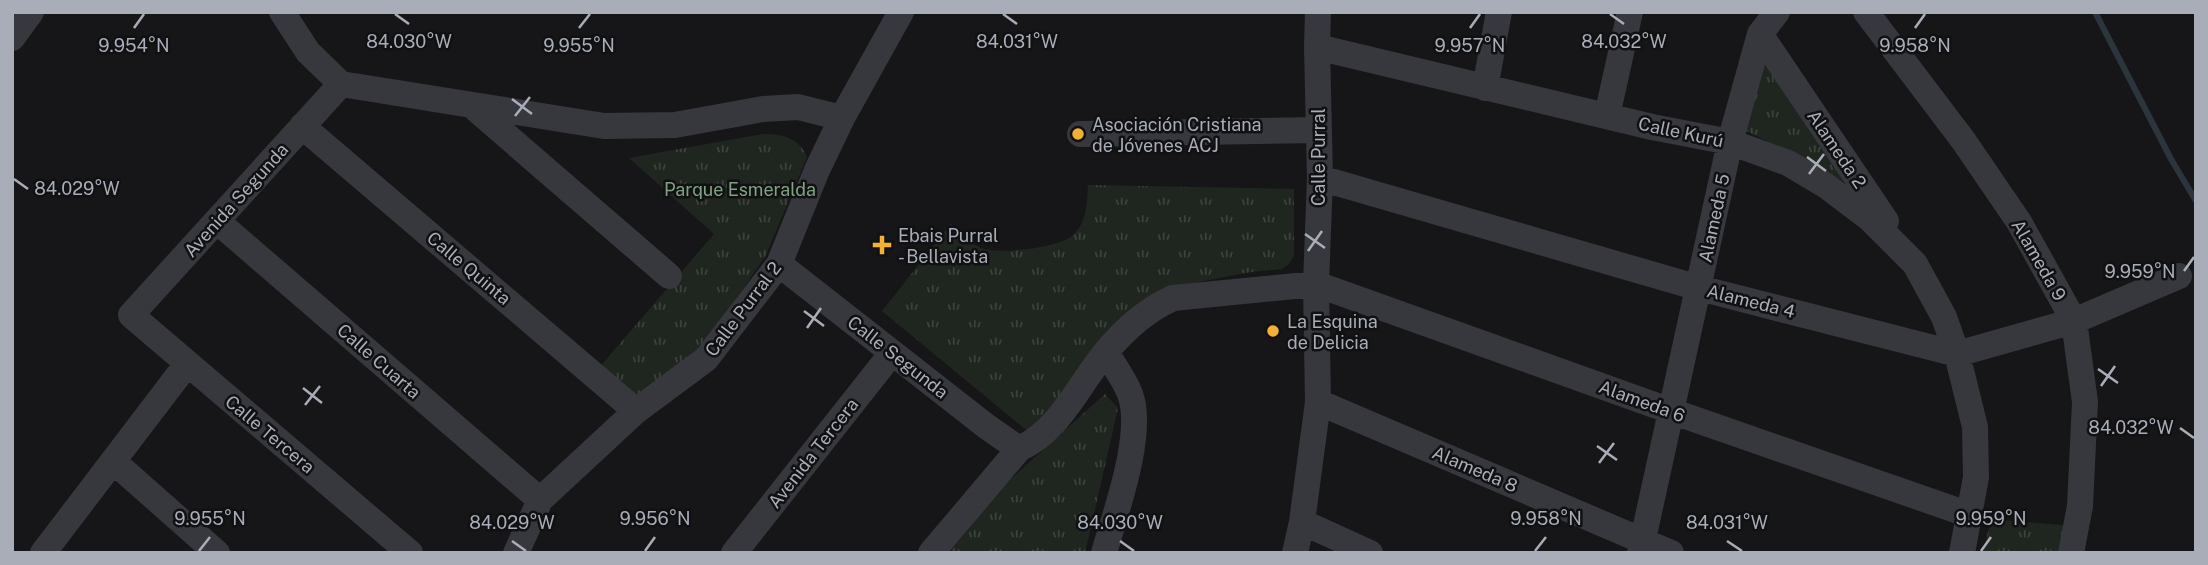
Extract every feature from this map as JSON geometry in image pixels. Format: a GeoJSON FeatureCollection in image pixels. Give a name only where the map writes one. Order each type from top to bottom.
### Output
{"type":"FeatureCollection","features":[{"type":"Feature","properties":{"kind":"street"},"geometry":{"type":"LineString","coordinates":[[12,38],[31,12]]}},
{"type":"Feature","properties":{"kind":"street"},"geometry":{"type":"LineString","coordinates":[[282,12],[308,52],[341,84],[604,126],[675,125],[763,108],[798,107],[842,118]]}},
{"type":"Feature","properties":{"kind":"street","name":"Calle Purral 2"},"geometry":{"type":"LineString","coordinates":[[516,553],[540,500],[636,411],[706,359],[779,264],[817,170],[842,118],[901,12]]}},
{"type":"Feature","properties":{"kind":"street","name":"Calle Purral"},"geometry":{"type":"LineString","coordinates":[[1295,553],[1302,522],[1318,402],[1318,12]]}},
{"type":"Feature","properties":{"kind":"street"},"geometry":{"type":"LineString","coordinates":[[1485,88],[1499,12]]}},
{"type":"Feature","properties":{"kind":"street"},"geometry":{"type":"LineString","coordinates":[[1607,116],[1630,12]]}},
{"type":"Feature","properties":{"kind":"street","name":"Alameda 5"},"geometry":{"type":"LineString","coordinates":[[1641,547],[1730,142],[1760,34],[1777,12]]}},
{"type":"Feature","properties":{"kind":"street","name":"Alameda 9"},"geometry":{"type":"LineString","coordinates":[[1866,12],[1963,140],[2012,212],[2074,321],[2085,402],[2080,506],[2071,553]]}},
{"type":"Feature","properties":{"kind":"street","name":"Alameda 2"},"geometry":{"type":"LineString","coordinates":[[1760,34],[1914,264]]}},
{"type":"Feature","properties":{"kind":"street","name":"Calle Kurú"},"geometry":{"type":"LineString","coordinates":[[1317,47],[1485,88],[1730,142],[1788,163],[1825,184],[1870,219],[1914,264],[1944,317],[1957,354],[1975,428],[1976,477],[1962,553]]}},
{"type":"Feature","properties":{"kind":"street","name":"Avenida Segunda"},"geometry":{"type":"LineString","coordinates":[[131,315],[341,84]]}},
{"type":"Feature","properties":{"kind":"street"},"geometry":{"type":"LineString","coordinates":[[471,104],[669,276]]}},
{"type":"Feature","properties":{"kind":"street","name":"Calle Quinta"},"geometry":{"type":"LineString","coordinates":[[302,126],[636,411]]}},
{"type":"Feature","properties":{"kind":"street"},"geometry":{"type":"LineString","coordinates":[[1080,134],[1319,130]]}},
{"type":"Feature","properties":{"kind":"street","name":"Alameda 4"},"geometry":{"type":"LineString","coordinates":[[1320,178],[1699,288],[1957,354]]}},
{"type":"Feature","properties":{"kind":"street","name":"Calle Cuarta"},"geometry":{"type":"LineString","coordinates":[[218,222],[540,500]]}},
{"type":"Feature","properties":{"kind":"street","name":"Calle Segunda"},"geometry":{"type":"LineString","coordinates":[[779,264],[1019,449]]}},
{"type":"Feature","properties":{"kind":"street"},"geometry":{"type":"LineString","coordinates":[[1957,354],[2074,321],[2179,276]]}},
{"type":"Feature","properties":{"kind":"street"},"geometry":{"type":"LineString","coordinates":[[931,553],[1019,449],[1036,441],[1052,427],[1106,352],[1153,307],[1172,298],[1316,284]]}},
{"type":"Feature","properties":{"kind":"street","name":"Alameda 6"},"geometry":{"type":"LineString","coordinates":[[1316,284],[1970,515]]}},
{"type":"Feature","properties":{"kind":"street","name":"Calle Tercera"},"geometry":{"type":"LineString","coordinates":[[131,315],[410,553]]}},
{"type":"Feature","properties":{"kind":"street"},"geometry":{"type":"LineString","coordinates":[[1104,553],[1130,463],[1133,420],[1131,396],[1106,352]]}},
{"type":"Feature","properties":{"kind":"street","name":"Avenida Tercera"},"geometry":{"type":"LineString","coordinates":[[734,553],[892,353]]}},
{"type":"Feature","properties":{"kind":"street"},"geometry":{"type":"LineString","coordinates":[[44,553],[187,364]]}},
{"type":"Feature","properties":{"kind":"street","name":"Alameda 8"},"geometry":{"type":"LineString","coordinates":[[1318,402],[1641,547],[1671,553]]}},
{"type":"Feature","properties":{"kind":"street"},"geometry":{"type":"LineString","coordinates":[[113,461],[217,553]]}},
{"type":"Feature","properties":{"kind":"street"},"geometry":{"type":"LineString","coordinates":[[1302,522],[1370,553]]}},
{"type":"Feature","properties":{"kind":"green space"},"geometry":{"type":"Polygon","coordinates":[[[1763,56],[1860,192],[1814,164],[1740,128],[1763,56]]]}},
{"type":"Feature","properties":{"kind":"green space","name":"Parque Esmeralda"},"geometry":{"type":"Polygon","coordinates":[[[763,134],[790,138],[800,145],[807,157],[766,255],[701,351],[641,402],[598,369],[714,234],[629,158],[763,134]]]}},
{"type":"Feature","properties":{"kind":"green space"},"geometry":{"type":"Polygon","coordinates":[[[1088,185],[1294,189],[1294,255],[1282,269],[1251,272],[1162,289],[1140,302],[1032,432],[882,311],[951,224],[973,244],[990,250],[1014,250],[1054,244],[1072,236],[1081,225],[1088,185]]]}},
{"type":"Feature","properties":{"kind":"green space"},"geometry":{"type":"Polygon","coordinates":[[[1105,394],[1118,408],[1085,553],[949,553],[1003,486],[1105,394]]]}},
{"type":"Feature","properties":{"kind":"green space"},"geometry":{"type":"Polygon","coordinates":[[[1991,519],[2073,526],[2067,553],[1983,553],[1991,519]]]}},
{"type":"Feature","properties":{"kind":"waterway"},"geometry":{"type":"LineString","coordinates":[[2095,12],[2171,159],[2196,201]]}},
{"type":"Feature","properties":{"kind":"place","name":"Asociación Cristiana de Jóvenes ACJ"},"geometry":{"type":"Point","coordinates":[1078,134]}},
{"type":"Feature","properties":{"kind":"place","name":"Ebais Purral - Bellavista"},"geometry":{"type":"Point","coordinates":[882,245]}},
{"type":"Feature","properties":{"kind":"place","name":"La Esquina de Delicia"},"geometry":{"type":"Point","coordinates":[1273,331]}}]}
